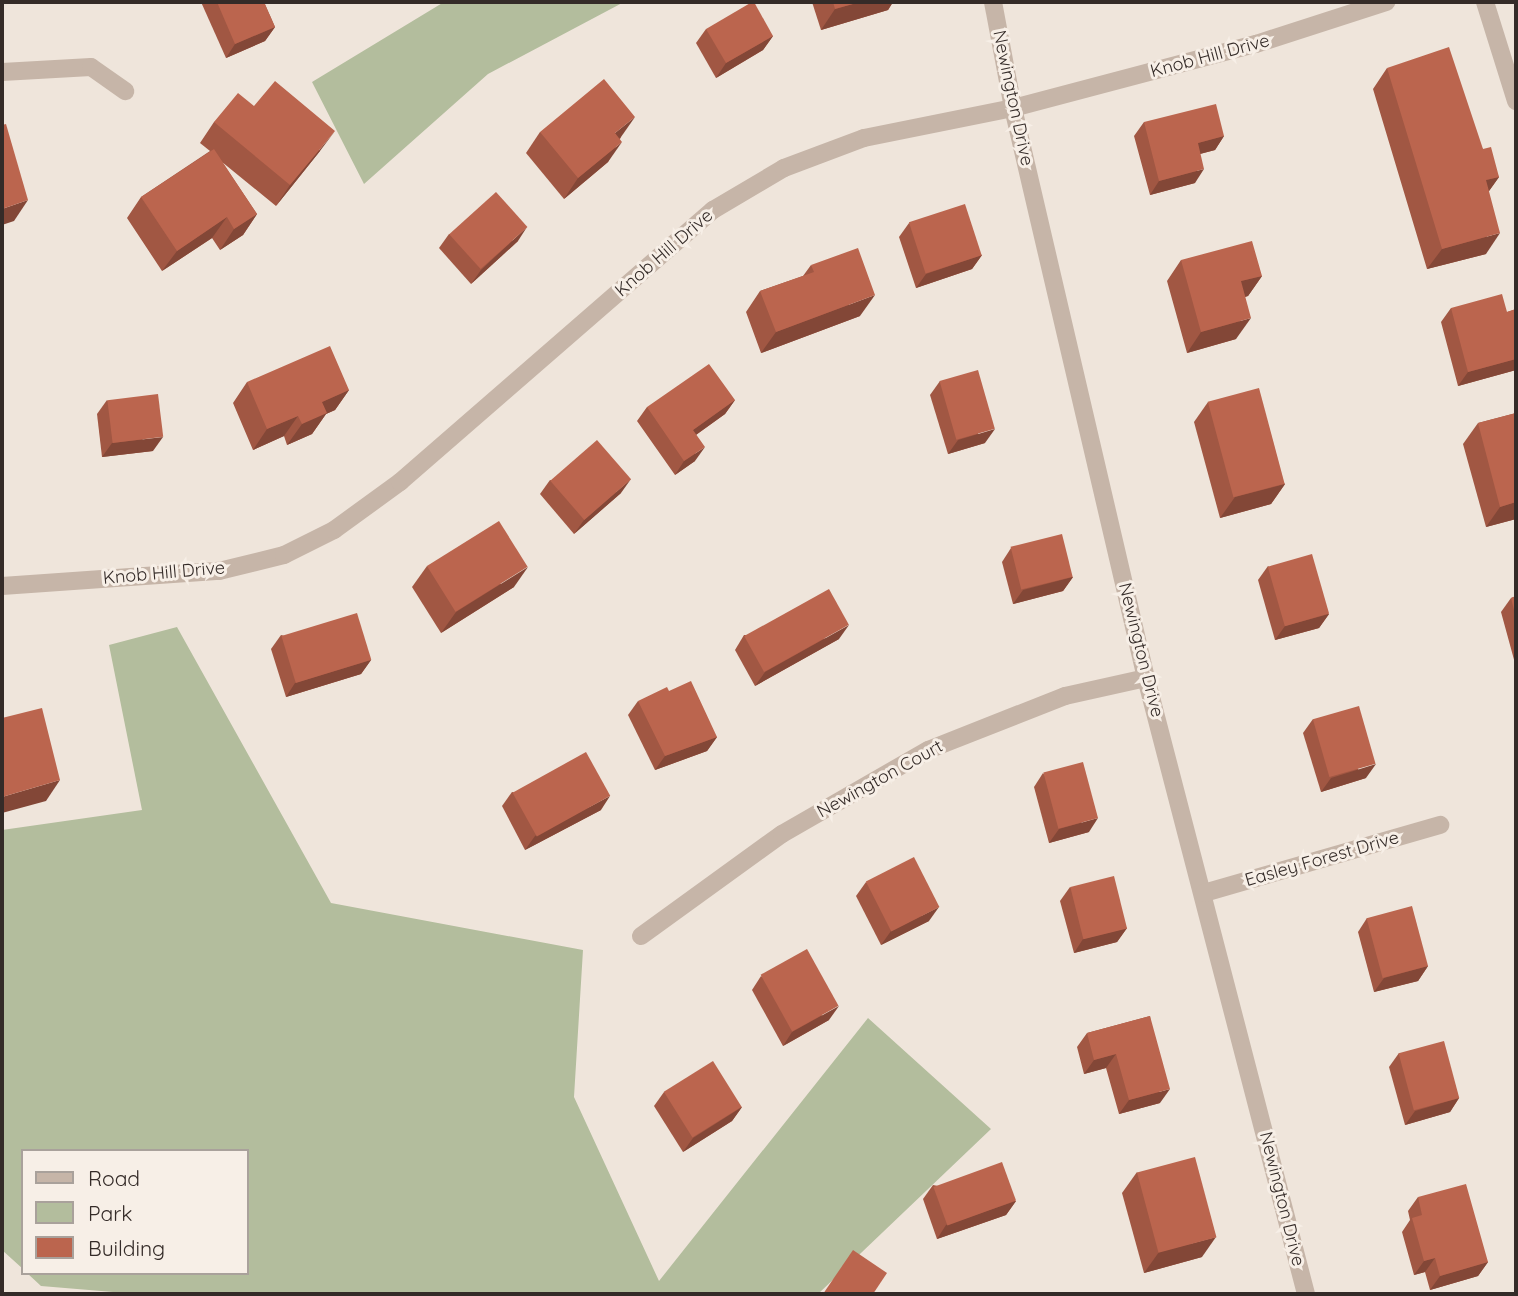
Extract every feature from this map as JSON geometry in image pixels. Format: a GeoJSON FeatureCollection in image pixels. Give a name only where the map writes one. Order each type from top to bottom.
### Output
{"type":"FeatureCollection","features":[{"type":"Feature","properties":{"kind":"street","name":"Newington Drive"},"geometry":{"type":"LineString","coordinates":[[993,2],[1013,108],[1146,678],[1306,1294]]}},
{"type":"Feature","properties":{"kind":"street","name":"Knob Hill Drive"},"geometry":{"type":"LineString","coordinates":[[2,586],[219,571],[284,555],[334,530],[400,482],[712,210],[784,168],[864,138],[1013,108],[1256,44],[1386,2]]}},
{"type":"Feature","properties":{"kind":"street"},"geometry":{"type":"LineString","coordinates":[[1485,2],[1516,102]]}},
{"type":"Feature","properties":{"kind":"street"},"geometry":{"type":"LineString","coordinates":[[2,72],[91,67],[125,91]]}},
{"type":"Feature","properties":{"kind":"street","name":"Newington Court"},"geometry":{"type":"LineString","coordinates":[[641,936],[782,834],[928,750],[1065,696],[1146,678]]}},
{"type":"Feature","properties":{"kind":"street","name":"Easley Forest Drive"},"geometry":{"type":"LineString","coordinates":[[1204,893],[1440,825]]}},
{"type":"Feature","properties":{"kind":"green space"},"geometry":{"type":"Polygon","coordinates":[[[444,2],[624,2],[488,74],[364,184],[312,82],[444,2]]]}},
{"type":"Feature","properties":{"kind":"green space"},"geometry":{"type":"Polygon","coordinates":[[[177,627],[331,903],[583,950],[574,1097],[659,1281],[868,1018],[991,1129],[818,1294],[137,1294],[41,1286],[29,1275],[248,1275],[248,1149],[21,1149],[21,1267],[2,1250],[2,830],[142,810],[109,645],[177,627]]]}},
{"type":"Feature","properties":{"kind":"building"},"geometry":{"type":"Polygon","coordinates":[[[217,2],[264,2],[275,27],[235,44],[217,2]]]}},
{"type":"Feature","properties":{"kind":"building"},"geometry":{"type":"Polygon","coordinates":[[[752,2],[773,36],[726,63],[706,29],[752,2]]]}},
{"type":"Feature","properties":{"kind":"building"},"geometry":{"type":"Polygon","coordinates":[[[833,2],[860,2],[835,9],[833,2]]]}},
{"type":"Feature","properties":{"kind":"building"},"geometry":{"type":"Polygon","coordinates":[[[1449,47],[1483,149],[1491,147],[1499,177],[1486,180],[1500,233],[1442,249],[1387,68],[1449,47]]]}},
{"type":"Feature","properties":{"kind":"building"},"geometry":{"type":"Polygon","coordinates":[[[604,79],[635,117],[615,133],[622,142],[578,178],[540,132],[604,79]]]}},
{"type":"Feature","properties":{"kind":"building"},"geometry":{"type":"Polygon","coordinates":[[[275,81],[335,131],[290,185],[214,122],[238,93],[254,106],[275,81]]]}},
{"type":"Feature","properties":{"kind":"building"},"geometry":{"type":"Polygon","coordinates":[[[1216,104],[1224,136],[1198,143],[1204,169],[1159,181],[1144,122],[1216,104]]]}},
{"type":"Feature","properties":{"kind":"building"},"geometry":{"type":"Polygon","coordinates":[[[6,124],[28,200],[2,209],[2,125],[6,124]]]}},
{"type":"Feature","properties":{"kind":"building"},"geometry":{"type":"Polygon","coordinates":[[[214,149],[257,214],[234,229],[227,217],[177,251],[141,197],[214,149]]]}},
{"type":"Feature","properties":{"kind":"building"},"geometry":{"type":"Polygon","coordinates":[[[496,192],[527,227],[481,269],[449,234],[496,192]]]}},
{"type":"Feature","properties":{"kind":"building"},"geometry":{"type":"Polygon","coordinates":[[[965,204],[982,255],[926,274],[909,222],[965,204]]]}},
{"type":"Feature","properties":{"kind":"building"},"geometry":{"type":"Polygon","coordinates":[[[1252,241],[1262,276],[1241,281],[1251,318],[1201,332],[1181,260],[1252,241]]]}},
{"type":"Feature","properties":{"kind":"building"},"geometry":{"type":"Polygon","coordinates":[[[858,248],[875,295],[776,332],[760,291],[814,272],[811,265],[858,248]]]}},
{"type":"Feature","properties":{"kind":"building"},"geometry":{"type":"Polygon","coordinates":[[[1502,294],[1507,312],[1516,309],[1516,359],[1468,372],[1451,308],[1502,294]]]}},
{"type":"Feature","properties":{"kind":"building"},"geometry":{"type":"Polygon","coordinates":[[[330,346],[349,390],[322,402],[327,413],[302,424],[298,416],[267,429],[247,382],[330,346]]]}},
{"type":"Feature","properties":{"kind":"building"},"geometry":{"type":"Polygon","coordinates":[[[709,364],[735,400],[693,430],[705,447],[684,461],[647,407],[709,364]]]}},
{"type":"Feature","properties":{"kind":"building"},"geometry":{"type":"Polygon","coordinates":[[[978,370],[995,429],[956,440],[940,381],[978,370]]]}},
{"type":"Feature","properties":{"kind":"building"},"geometry":{"type":"Polygon","coordinates":[[[1259,388],[1285,484],[1233,497],[1208,402],[1259,388]]]}},
{"type":"Feature","properties":{"kind":"building"},"geometry":{"type":"Polygon","coordinates":[[[158,394],[163,437],[113,443],[107,400],[158,394]]]}},
{"type":"Feature","properties":{"kind":"building"},"geometry":{"type":"Polygon","coordinates":[[[1516,413],[1516,502],[1500,507],[1478,423],[1516,413]]]}},
{"type":"Feature","properties":{"kind":"building"},"geometry":{"type":"Polygon","coordinates":[[[597,440],[631,479],[584,520],[550,481],[597,440]]]}},
{"type":"Feature","properties":{"kind":"building"},"geometry":{"type":"Polygon","coordinates":[[[499,521],[528,567],[456,612],[427,566],[499,521]]]}},
{"type":"Feature","properties":{"kind":"building"},"geometry":{"type":"Polygon","coordinates":[[[1062,534],[1073,577],[1021,590],[1011,547],[1062,534]]]}},
{"type":"Feature","properties":{"kind":"building"},"geometry":{"type":"Polygon","coordinates":[[[1312,554],[1329,614],[1285,626],[1268,567],[1312,554]]]}},
{"type":"Feature","properties":{"kind":"building"},"geometry":{"type":"Polygon","coordinates":[[[829,589],[849,625],[764,672],[744,636],[829,589]]]}},
{"type":"Feature","properties":{"kind":"building"},"geometry":{"type":"Polygon","coordinates":[[[1516,596],[1516,618],[1511,598],[1516,596]]]}},
{"type":"Feature","properties":{"kind":"building"},"geometry":{"type":"Polygon","coordinates":[[[357,613],[371,660],[296,683],[281,636],[357,613]]]}},
{"type":"Feature","properties":{"kind":"building"},"geometry":{"type":"Polygon","coordinates":[[[691,681],[717,737],[665,756],[638,701],[667,687],[669,691],[691,681]]]}},
{"type":"Feature","properties":{"kind":"building"},"geometry":{"type":"Polygon","coordinates":[[[1359,706],[1376,764],[1329,777],[1313,719],[1359,706]]]}},
{"type":"Feature","properties":{"kind":"building"},"geometry":{"type":"Polygon","coordinates":[[[42,708],[60,780],[2,797],[2,718],[42,708]]]}},
{"type":"Feature","properties":{"kind":"building"},"geometry":{"type":"Polygon","coordinates":[[[586,752],[610,796],[537,836],[513,793],[586,752]]]}},
{"type":"Feature","properties":{"kind":"building"},"geometry":{"type":"Polygon","coordinates":[[[1083,762],[1098,818],[1058,829],[1043,773],[1083,762]]]}},
{"type":"Feature","properties":{"kind":"building"},"geometry":{"type":"Polygon","coordinates":[[[914,857],[939,907],[891,931],[866,882],[914,857]]]}},
{"type":"Feature","properties":{"kind":"building"},"geometry":{"type":"Polygon","coordinates":[[[1114,876],[1127,928],[1083,939],[1070,887],[1114,876]]]}},
{"type":"Feature","properties":{"kind":"building"},"geometry":{"type":"Polygon","coordinates":[[[1412,906],[1428,966],[1383,978],[1367,918],[1412,906]]]}},
{"type":"Feature","properties":{"kind":"building"},"geometry":{"type":"Polygon","coordinates":[[[807,949],[839,1006],[792,1032],[761,975],[807,949]]]}},
{"type":"Feature","properties":{"kind":"building"},"geometry":{"type":"Polygon","coordinates":[[[1150,1016],[1170,1089],[1129,1100],[1116,1054],[1094,1060],[1087,1033],[1150,1016]]]}},
{"type":"Feature","properties":{"kind":"building"},"geometry":{"type":"Polygon","coordinates":[[[1444,1041],[1459,1098],[1414,1110],[1399,1053],[1444,1041]]]}},
{"type":"Feature","properties":{"kind":"building"},"geometry":{"type":"Polygon","coordinates":[[[713,1061],[742,1107],[692,1138],[664,1092],[713,1061]]]}},
{"type":"Feature","properties":{"kind":"building"},"geometry":{"type":"Polygon","coordinates":[[[1195,1157],[1216,1237],[1159,1253],[1137,1173],[1195,1157]]]}},
{"type":"Feature","properties":{"kind":"building"},"geometry":{"type":"Polygon","coordinates":[[[1002,1162],[1016,1201],[947,1225],[933,1187],[1002,1162]]]}},
{"type":"Feature","properties":{"kind":"building"},"geometry":{"type":"Polygon","coordinates":[[[1466,1184],[1488,1262],[1440,1276],[1435,1258],[1424,1261],[1412,1218],[1422,1215],[1418,1197],[1466,1184]]]}},
{"type":"Feature","properties":{"kind":"building"},"geometry":{"type":"Polygon","coordinates":[[[853,1250],[887,1273],[873,1294],[823,1294],[853,1250]]]}}]}
